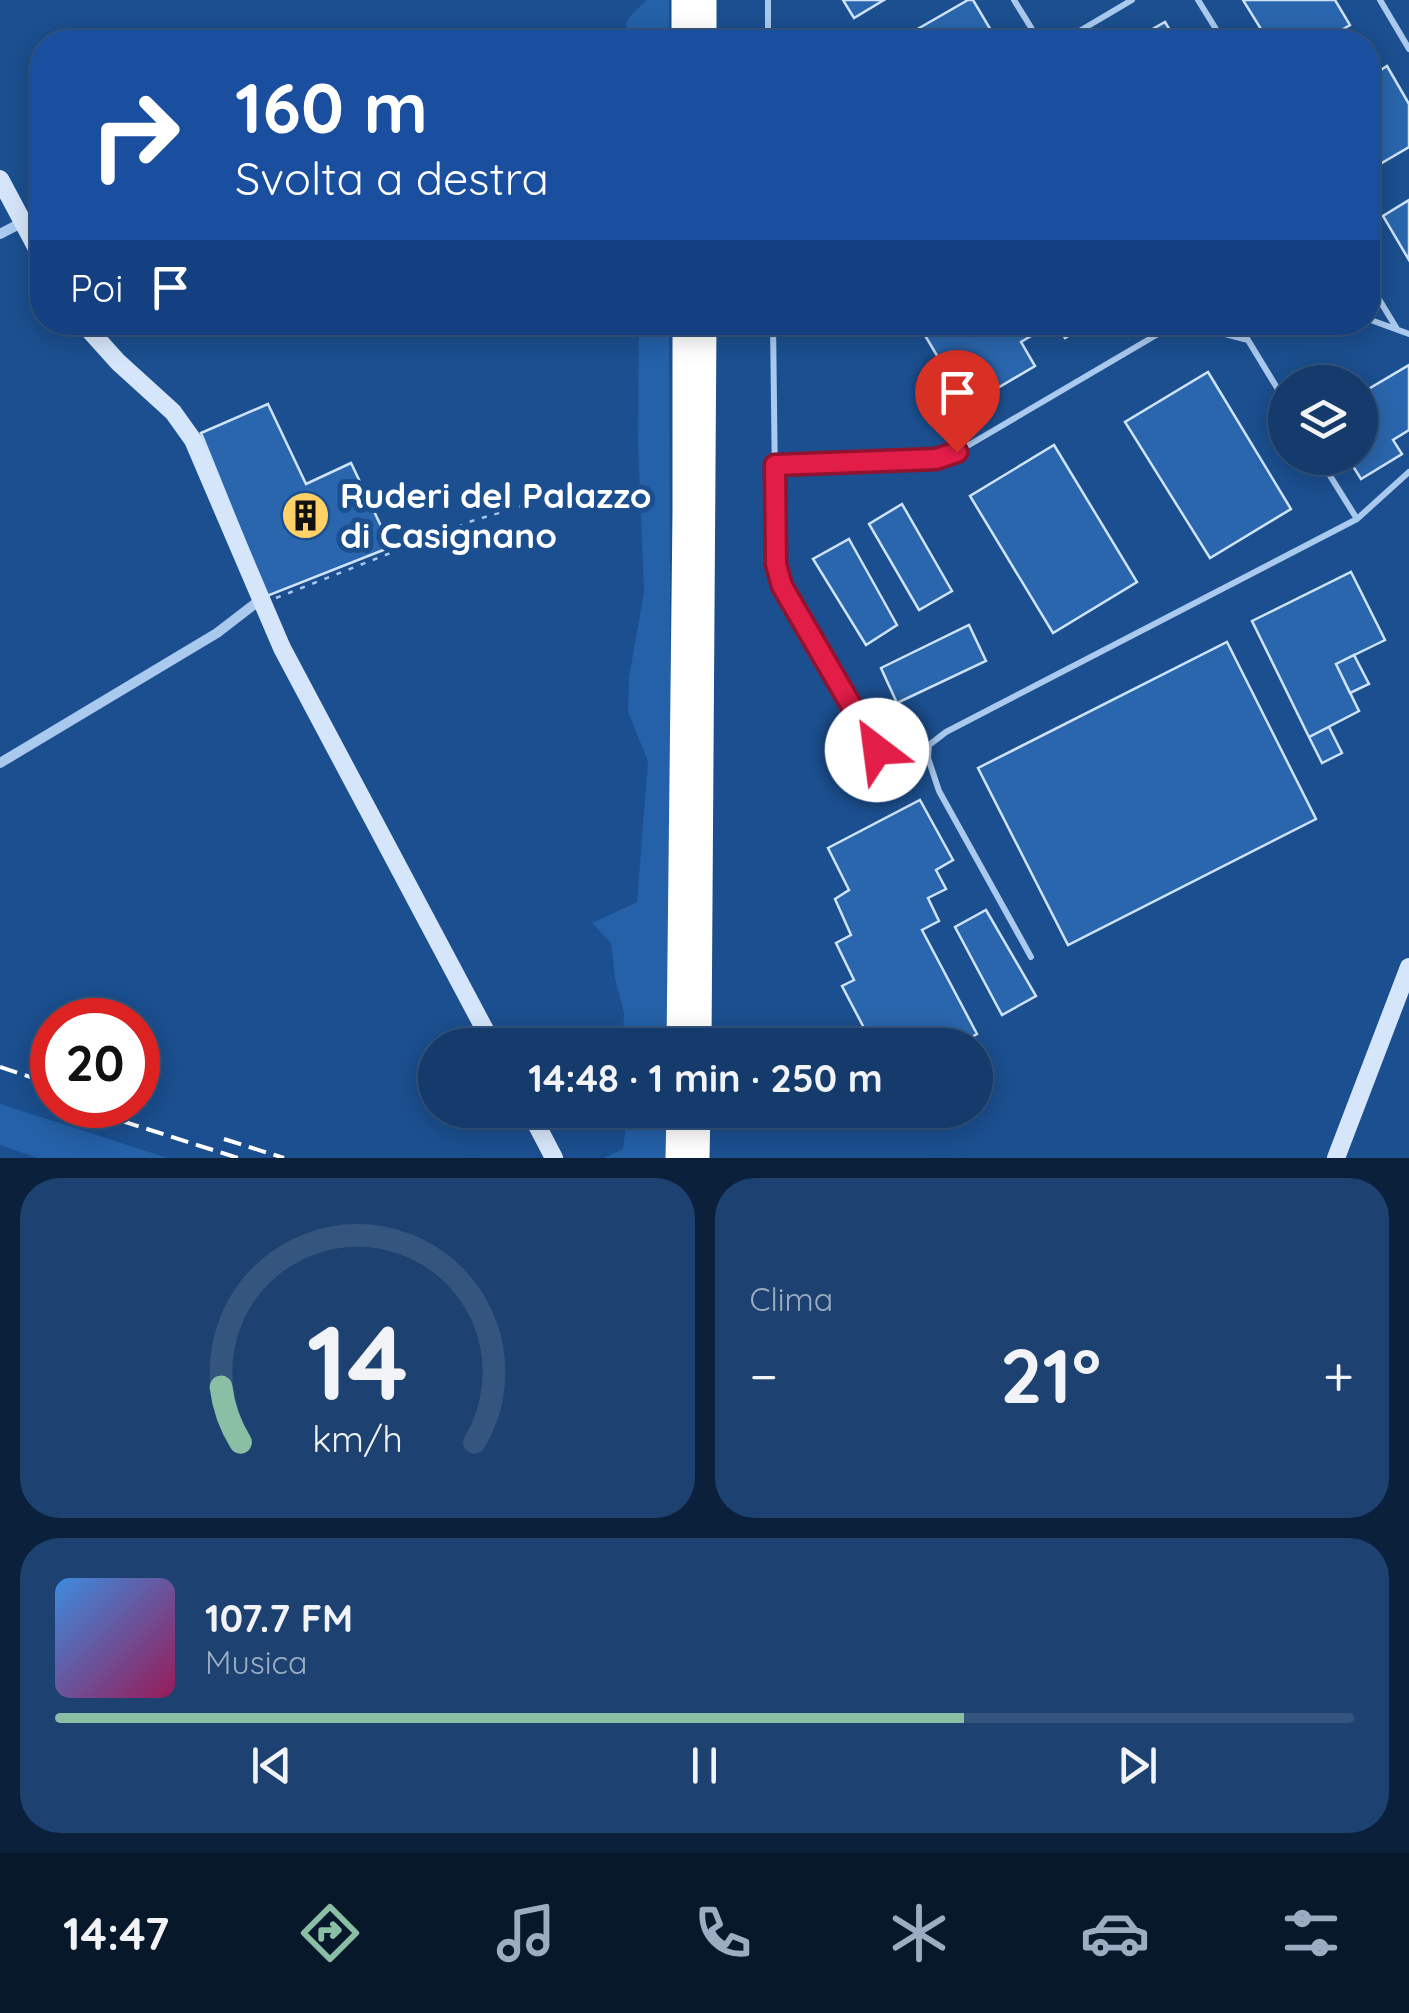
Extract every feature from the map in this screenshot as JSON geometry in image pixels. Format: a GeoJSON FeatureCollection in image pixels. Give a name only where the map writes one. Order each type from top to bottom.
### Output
{"type":"FeatureCollection","features":[{"type":"Feature","properties":{"kind":"highway"},"geometry":{"type":"LineString","coordinates":[[684,0],[684,30]]}},
{"type":"Feature","properties":{"kind":"highway"},"geometry":{"type":"LineString","coordinates":[[704,0],[704,30]]}},
{"type":"Feature","properties":{"kind":"highway"},"geometry":{"type":"LineString","coordinates":[[680,1028],[685,335]]}},
{"type":"Feature","properties":{"kind":"highway"},"geometry":{"type":"LineString","coordinates":[[699,1028],[704,335]]}},
{"type":"Feature","properties":{"kind":"highway"},"geometry":{"type":"LineString","coordinates":[[678,1158],[679,1128]]}},
{"type":"Feature","properties":{"kind":"highway"},"geometry":{"type":"LineString","coordinates":[[697,1158],[698,1128]]}},
{"type":"Feature","properties":{"kind":"street"},"geometry":{"type":"LineString","coordinates":[[0,179],[30,235]]}},
{"type":"Feature","properties":{"kind":"street"},"geometry":{"type":"LineString","coordinates":[[0,234],[23,222]]}},
{"type":"Feature","properties":{"kind":"street"},"geometry":{"type":"LineString","coordinates":[[94,335],[173,412],[192,440],[291,666],[484,1028]]}},
{"type":"Feature","properties":{"kind":"street"},"geometry":{"type":"LineString","coordinates":[[0,762],[217,633],[260,600]]}},
{"type":"Feature","properties":{"kind":"street"},"geometry":{"type":"LineString","coordinates":[[1336,1158],[1409,967]]}},
{"type":"Feature","properties":{"kind":"street"},"geometry":{"type":"LineString","coordinates":[[538,1128],[554,1158]]}},
{"type":"Feature","properties":{"kind":"lane"},"geometry":{"type":"LineString","coordinates":[[768,0],[768,30]]}},
{"type":"Feature","properties":{"kind":"lane"},"geometry":{"type":"LineString","coordinates":[[1014,0],[1033,30]]}},
{"type":"Feature","properties":{"kind":"lane"},"geometry":{"type":"LineString","coordinates":[[1082,30],[1132,0]]}},
{"type":"Feature","properties":{"kind":"lane"},"geometry":{"type":"LineString","coordinates":[[1198,0],[1217,30]]}},
{"type":"Feature","properties":{"kind":"lane"},"geometry":{"type":"LineString","coordinates":[[1380,0],[1409,49]]}},
{"type":"Feature","properties":{"kind":"lane"},"geometry":{"type":"LineString","coordinates":[[1380,302],[1396,329]]}},
{"type":"Feature","properties":{"kind":"lane"},"geometry":{"type":"LineString","coordinates":[[1380,323],[1409,334]]}},
{"type":"Feature","properties":{"kind":"lane"},"geometry":{"type":"LineString","coordinates":[[772,335],[776,564],[782,586],[877,750],[890,756],[928,758]]}},
{"type":"Feature","properties":{"kind":"lane"},"geometry":{"type":"LineString","coordinates":[[775,465],[936,459],[957,452],[1155,335]]}},
{"type":"Feature","properties":{"kind":"lane"},"geometry":{"type":"LineString","coordinates":[[1229,335],[1248,340]]}},
{"type":"Feature","properties":{"kind":"lane"},"geometry":{"type":"LineString","coordinates":[[1245,335],[1268,373]]}},
{"type":"Feature","properties":{"kind":"lane"},"geometry":{"type":"LineString","coordinates":[[1032,957],[939,791],[928,758],[929,745],[946,732],[1357,520],[1409,472]]}},
{"type":"Feature","properties":{"kind":"lane"},"geometry":{"type":"LineString","coordinates":[[1330,475],[1357,520]]}},
{"type":"Feature","properties":{"kind":"path"},"geometry":{"type":"LineString","coordinates":[[260,600],[281,597],[472,521],[528,504]]}},
{"type":"Feature","properties":{"kind":"shaded area"},"geometry":{"type":"Polygon","coordinates":[[[647,0],[669,0],[669,30],[627,30],[632,14],[647,0]]]}},
{"type":"Feature","properties":{"kind":"shaded area"},"geometry":{"type":"Polygon","coordinates":[[[639,335],[669,335],[672,1028],[624,1028],[611,943],[592,923],[637,902],[648,761],[628,712],[629,677],[644,592],[638,442],[639,335]]]}},
{"type":"Feature","properties":{"kind":"shaded area"},"geometry":{"type":"Polygon","coordinates":[[[0,1104],[30,1114],[30,1128],[75,1128],[168,1158],[38,1158],[0,1145],[0,1104]]]}},
{"type":"Feature","properties":{"kind":"shaded area"},"geometry":{"type":"Polygon","coordinates":[[[626,1128],[671,1128],[669,1158],[604,1158],[623,1149],[626,1128]]]}},
{"type":"Feature","properties":{"kind":"building"},"geometry":{"type":"Polygon","coordinates":[[[843,0],[884,0],[854,18],[843,0]]]}},
{"type":"Feature","properties":{"kind":"building"},"geometry":{"type":"Polygon","coordinates":[[[973,0],[991,30],[916,30],[973,0]]]}},
{"type":"Feature","properties":{"kind":"building"},"geometry":{"type":"Polygon","coordinates":[[[1243,0],[1335,0],[1350,25],[1341,30],[1262,30],[1243,0]]]}},
{"type":"Feature","properties":{"kind":"building"},"geometry":{"type":"Polygon","coordinates":[[[1165,22],[1170,30],[1151,30],[1165,22]]]}},
{"type":"Feature","properties":{"kind":"building"},"geometry":{"type":"Polygon","coordinates":[[[1387,66],[1409,104],[1409,147],[1380,164],[1380,70],[1387,66]]]}},
{"type":"Feature","properties":{"kind":"building"},"geometry":{"type":"Polygon","coordinates":[[[1409,200],[1409,260],[1383,216],[1409,200]]]}},
{"type":"Feature","properties":{"kind":"building"},"geometry":{"type":"Polygon","coordinates":[[[925,335],[1033,335],[1021,342],[1035,366],[967,406],[925,335]]]}},
{"type":"Feature","properties":{"kind":"building"},"geometry":{"type":"Polygon","coordinates":[[[1409,365],[1409,430],[1393,440],[1402,454],[1378,469],[1378,383],[1409,365]]]}},
{"type":"Feature","properties":{"kind":"building"},"geometry":{"type":"Polygon","coordinates":[[[1208,372],[1291,509],[1210,558],[1125,422],[1208,372]]]}},
{"type":"Feature","properties":{"kind":"building","name":"Ruderi del Palazzo di Casignano"},"geometry":{"type":"Polygon","coordinates":[[[268,404],[306,484],[351,463],[391,547],[267,596],[201,433],[268,404]]]}},
{"type":"Feature","properties":{"kind":"building"},"geometry":{"type":"Polygon","coordinates":[[[1054,445],[1137,582],[1053,633],[970,496],[1054,445]]]}},
{"type":"Feature","properties":{"kind":"building"},"geometry":{"type":"Polygon","coordinates":[[[902,504],[952,591],[919,610],[869,524],[902,504]]]}},
{"type":"Feature","properties":{"kind":"building"},"geometry":{"type":"Polygon","coordinates":[[[849,539],[897,625],[866,645],[813,559],[849,539]]]}},
{"type":"Feature","properties":{"kind":"building"},"geometry":{"type":"Polygon","coordinates":[[[1351,572],[1385,640],[1336,664],[1359,711],[1309,737],[1252,621],[1351,572]]]}},
{"type":"Feature","properties":{"kind":"building"},"geometry":{"type":"Polygon","coordinates":[[[969,625],[986,661],[897,703],[881,668],[969,625]]]}},
{"type":"Feature","properties":{"kind":"building"},"geometry":{"type":"Polygon","coordinates":[[[1227,642],[1316,819],[1068,945],[978,768],[1227,642]]]}},
{"type":"Feature","properties":{"kind":"building"},"geometry":{"type":"Polygon","coordinates":[[[1354,655],[1369,684],[1350,693],[1336,664],[1354,655]]]}},
{"type":"Feature","properties":{"kind":"building"},"geometry":{"type":"Polygon","coordinates":[[[1329,727],[1342,753],[1322,763],[1309,737],[1329,727]]]}},
{"type":"Feature","properties":{"kind":"building"},"geometry":{"type":"Polygon","coordinates":[[[920,800],[953,860],[936,870],[946,889],[928,898],[939,921],[922,930],[974,1028],[864,1028],[842,986],[854,980],[836,943],[851,935],[835,899],[849,890],[828,848],[920,800]]]}},
{"type":"Feature","properties":{"kind":"building"},"geometry":{"type":"Polygon","coordinates":[[[986,910],[1036,996],[1002,1015],[955,927],[986,910]]]}},
{"type":"Feature","properties":{"kind":"railway"},"geometry":{"type":"LineString","coordinates":[[0,1067],[30,1077]]}},
{"type":"Feature","properties":{"kind":"railway"},"geometry":{"type":"LineString","coordinates":[[144,1128],[238,1158]]}},
{"type":"Feature","properties":{"kind":"railway"},"geometry":{"type":"LineString","coordinates":[[224,1139],[284,1158]]}},
{"type":"Feature","properties":{"kind":"place","name":"Ruderi del Palazzo di Casignano"},"geometry":{"type":"Point","coordinates":[305,515]}},
{"type":"Feature","properties":{"kind":"route"},"geometry":{"type":"LineString","coordinates":[[877,750],[782,586],[776,564],[775,465],[936,459],[957,452]]}}]}
